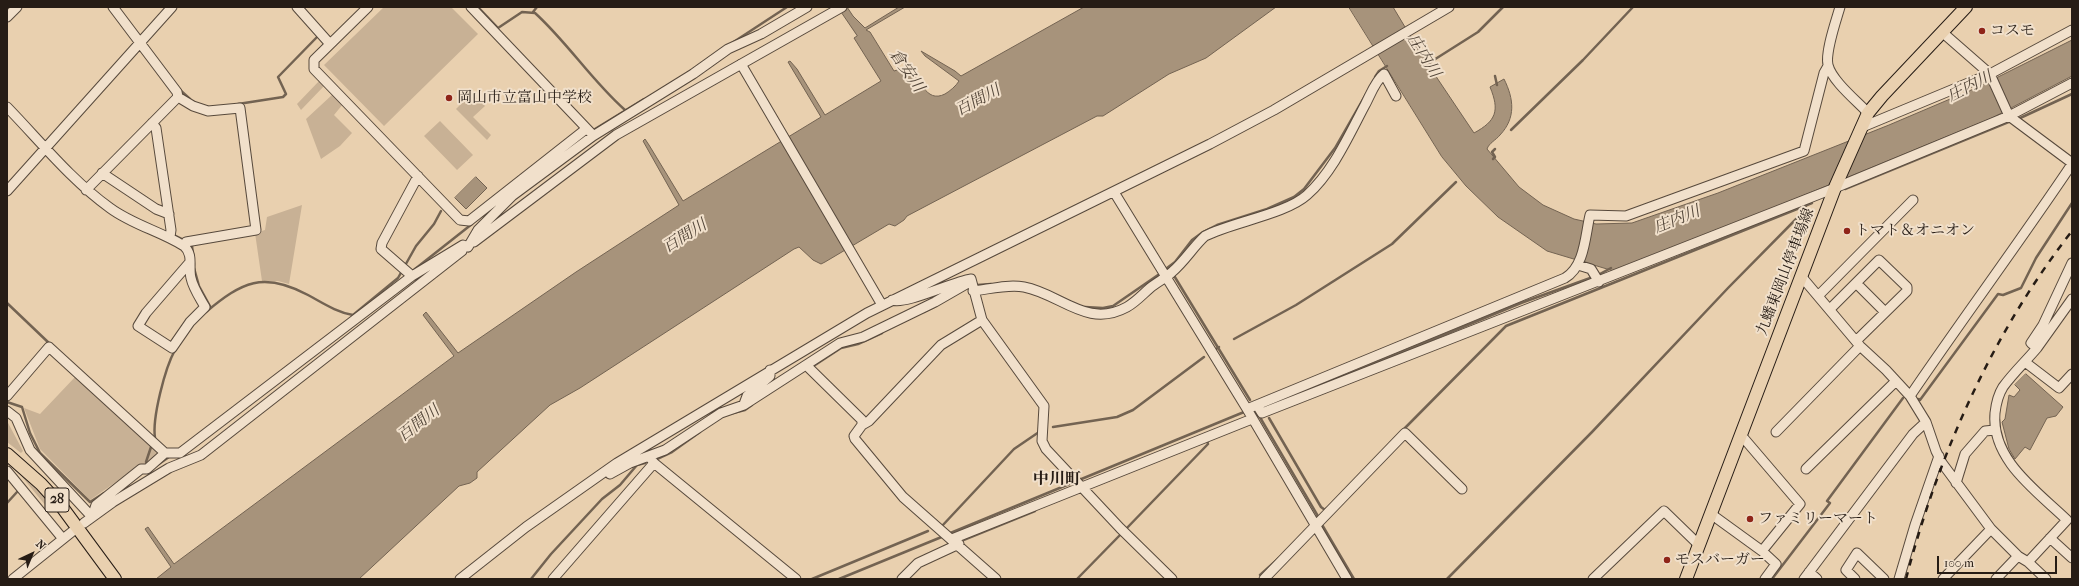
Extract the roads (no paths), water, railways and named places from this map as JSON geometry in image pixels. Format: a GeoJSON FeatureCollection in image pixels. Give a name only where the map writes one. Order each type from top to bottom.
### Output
{"type":"FeatureCollection","features":[{"type":"Feature","properties":{"kind":"main road","name":"九蟠東岡山停車場線"},"geometry":{"type":"LineString","coordinates":[[1686,579],[1801,276],[1859,130],[1868,113],[1882,96],[1966,7]]}},
{"type":"Feature","properties":{"kind":"main road","name":"28"},"geometry":{"type":"LineString","coordinates":[[7,454],[41,484],[62,507],[115,579]]}},
{"type":"Feature","properties":{"kind":"street"},"geometry":{"type":"LineString","coordinates":[[7,17],[17,7]]}},
{"type":"Feature","properties":{"kind":"street"},"geometry":{"type":"LineString","coordinates":[[114,7],[178,92],[178,97]]}},
{"type":"Feature","properties":{"kind":"street"},"geometry":{"type":"LineString","coordinates":[[7,191],[172,7]]}},
{"type":"Feature","properties":{"kind":"street"},"geometry":{"type":"LineString","coordinates":[[297,7],[330,44]]}},
{"type":"Feature","properties":{"kind":"street"},"geometry":{"type":"LineString","coordinates":[[368,7],[314,60],[314,69],[460,220],[469,221],[510,193],[590,132],[693,74],[728,49],[761,34],[808,7]]}},
{"type":"Feature","properties":{"kind":"street"},"geometry":{"type":"LineString","coordinates":[[471,7],[590,132]]}},
{"type":"Feature","properties":{"kind":"street"},"geometry":{"type":"LineString","coordinates":[[88,520],[169,468],[202,455],[468,247],[616,134],[787,40],[842,7]]}},
{"type":"Feature","properties":{"kind":"street"},"geometry":{"type":"LineString","coordinates":[[460,579],[526,527],[599,475],[770,370],[882,305],[1114,192],[1274,110],[1449,7]]}},
{"type":"Feature","properties":{"kind":"street"},"geometry":{"type":"LineString","coordinates":[[1248,409],[1557,282],[1572,274],[1579,263],[1590,215],[1626,216],[1804,151],[1824,73],[1828,66],[1828,56],[1840,7]]}},
{"type":"Feature","properties":{"kind":"street"},"geometry":{"type":"LineString","coordinates":[[1859,130],[1991,76],[2072,30]]}},
{"type":"Feature","properties":{"kind":"street"},"geometry":{"type":"LineString","coordinates":[[1910,396],[1964,316],[2029,228],[2072,164],[2012,117],[1991,76],[1942,32]]}},
{"type":"Feature","properties":{"kind":"street"},"geometry":{"type":"LineString","coordinates":[[741,64],[882,305]]}},
{"type":"Feature","properties":{"kind":"street"},"geometry":{"type":"LineString","coordinates":[[1828,66],[1836,79],[1868,113]]}},
{"type":"Feature","properties":{"kind":"street"},"geometry":{"type":"LineString","coordinates":[[973,291],[1014,286],[1024,287],[1046,294],[1078,311],[1101,314],[1127,307],[1170,274],[1195,245],[1205,236],[1287,206],[1306,195],[1315,186],[1339,152],[1384,74],[1396,96]]}},
{"type":"Feature","properties":{"kind":"street"},"geometry":{"type":"LineString","coordinates":[[1257,405],[1262,413],[1597,278],[1836,187],[2012,117],[2072,83]]}},
{"type":"Feature","properties":{"kind":"street"},"geometry":{"type":"LineString","coordinates":[[86,190],[178,97]]}},
{"type":"Feature","properties":{"kind":"street"},"geometry":{"type":"LineString","coordinates":[[178,97],[193,106],[208,111],[240,108],[256,230],[186,242],[184,246]]}},
{"type":"Feature","properties":{"kind":"street"},"geometry":{"type":"LineString","coordinates":[[7,107],[86,190],[111,209],[144,228],[171,235],[190,253],[191,278],[205,307],[190,322],[172,348],[138,326],[146,313],[190,262]]}},
{"type":"Feature","properties":{"kind":"street"},"geometry":{"type":"LineString","coordinates":[[152,123],[156,128],[171,235]]}},
{"type":"Feature","properties":{"kind":"street"},"geometry":{"type":"LineString","coordinates":[[102,173],[156,209],[169,214]]}},
{"type":"Feature","properties":{"kind":"street"},"geometry":{"type":"LineString","coordinates":[[412,276],[383,253],[381,249],[382,243],[418,176]]}},
{"type":"Feature","properties":{"kind":"street"},"geometry":{"type":"LineString","coordinates":[[1114,192],[1170,274],[1248,409],[1252,419],[1319,522],[1347,579]]}},
{"type":"Feature","properties":{"kind":"street"},"geometry":{"type":"LineString","coordinates":[[468,247],[478,230],[510,193]]}},
{"type":"Feature","properties":{"kind":"street"},"geometry":{"type":"LineString","coordinates":[[1818,296],[1914,200]]}},
{"type":"Feature","properties":{"kind":"street"},"geometry":{"type":"LineString","coordinates":[[88,520],[96,505],[101,500],[141,469],[147,469],[165,453],[180,453],[412,276],[463,246],[468,247]]}},
{"type":"Feature","properties":{"kind":"street"},"geometry":{"type":"LineString","coordinates":[[1776,432],[1858,343],[1884,311],[1907,291],[1907,287],[1879,260],[1830,309]]}},
{"type":"Feature","properties":{"kind":"street"},"geometry":{"type":"LineString","coordinates":[[2037,348],[2031,344],[2043,325],[2072,262]]}},
{"type":"Feature","properties":{"kind":"street"},"geometry":{"type":"LineString","coordinates":[[1579,263],[1591,269],[1597,278]]}},
{"type":"Feature","properties":{"kind":"street"},"geometry":{"type":"LineString","coordinates":[[1801,276],[1858,343],[1910,396],[1926,422],[1939,456],[1956,483],[1991,529],[2018,556],[2028,562],[2046,579]]}},
{"type":"Feature","properties":{"kind":"street"},"geometry":{"type":"LineString","coordinates":[[891,300],[902,301],[958,282],[971,279],[971,281]]}},
{"type":"Feature","properties":{"kind":"street"},"geometry":{"type":"LineString","coordinates":[[971,281],[982,320],[1044,406],[1042,441],[1046,449],[1079,486],[1172,579]]}},
{"type":"Feature","properties":{"kind":"street"},"geometry":{"type":"LineString","coordinates":[[553,579],[652,459],[721,412],[744,406],[808,367],[840,343],[863,337],[935,302],[971,281]]}},
{"type":"Feature","properties":{"kind":"street"},"geometry":{"type":"LineString","coordinates":[[1856,283],[1884,311]]}},
{"type":"Feature","properties":{"kind":"street"},"geometry":{"type":"LineString","coordinates":[[2028,562],[2069,517],[2014,468],[1998,444],[1994,419],[1998,398],[2003,388],[2037,348],[2072,299]]}},
{"type":"Feature","properties":{"kind":"street"},"geometry":{"type":"LineString","coordinates":[[982,320],[941,345],[869,421],[862,425],[854,436],[855,440],[903,496],[996,579]]}},
{"type":"Feature","properties":{"kind":"street"},"geometry":{"type":"LineString","coordinates":[[7,396],[49,347],[165,453]]}},
{"type":"Feature","properties":{"kind":"street"},"geometry":{"type":"LineString","coordinates":[[2025,362],[2059,388],[2072,374]]}},
{"type":"Feature","properties":{"kind":"street"},"geometry":{"type":"LineString","coordinates":[[808,367],[862,420],[862,425]]}},
{"type":"Feature","properties":{"kind":"street"},"geometry":{"type":"LineString","coordinates":[[744,406],[747,396],[770,376],[770,370]]}},
{"type":"Feature","properties":{"kind":"street"},"geometry":{"type":"LineString","coordinates":[[1806,469],[1896,381]]}},
{"type":"Feature","properties":{"kind":"street"},"geometry":{"type":"LineString","coordinates":[[7,411],[16,418],[30,450],[88,520]]}},
{"type":"Feature","properties":{"kind":"street"},"geometry":{"type":"LineString","coordinates":[[902,579],[918,563],[951,538],[1079,486],[1252,419]]}},
{"type":"Feature","properties":{"kind":"street"},"geometry":{"type":"LineString","coordinates":[[1817,579],[1806,575],[1914,434],[1926,422]]}},
{"type":"Feature","properties":{"kind":"street"},"geometry":{"type":"LineString","coordinates":[[1956,483],[1965,454],[1985,432],[1995,430]]}},
{"type":"Feature","properties":{"kind":"street"},"geometry":{"type":"LineString","coordinates":[[1264,579],[1405,432],[1462,489]]}},
{"type":"Feature","properties":{"kind":"street"},"geometry":{"type":"LineString","coordinates":[[1741,435],[1800,504],[1762,551]]}},
{"type":"Feature","properties":{"kind":"street"},"geometry":{"type":"LineString","coordinates":[[1899,579],[1914,525],[1939,456]]}},
{"type":"Feature","properties":{"kind":"street"},"geometry":{"type":"LineString","coordinates":[[599,475],[610,474],[630,463],[652,459]]}},
{"type":"Feature","properties":{"kind":"street"},"geometry":{"type":"LineString","coordinates":[[652,459],[796,579]]}},
{"type":"Feature","properties":{"kind":"street"},"geometry":{"type":"LineString","coordinates":[[7,471],[63,539]]}},
{"type":"Feature","properties":{"kind":"street"},"geometry":{"type":"LineString","coordinates":[[1593,579],[1664,511],[1699,545]]}},
{"type":"Feature","properties":{"kind":"street"},"geometry":{"type":"LineString","coordinates":[[1711,514],[1762,551],[1776,564],[1765,579]]}},
{"type":"Feature","properties":{"kind":"street"},"geometry":{"type":"LineString","coordinates":[[1943,579],[1991,529]]}},
{"type":"Feature","properties":{"kind":"street"},"geometry":{"type":"LineString","coordinates":[[13,579],[73,531]]}},
{"type":"Feature","properties":{"kind":"street"},"geometry":{"type":"LineString","coordinates":[[2050,538],[2072,558]]}},
{"type":"Feature","properties":{"kind":"street"},"geometry":{"type":"LineString","coordinates":[[1856,579],[1846,570],[1857,553],[1884,579]]}},
{"type":"Feature","properties":{"kind":"street"},"geometry":{"type":"LineString","coordinates":[[1996,579],[2018,556]]}},
{"type":"Feature","properties":{"kind":"water"},"geometry":{"type":"Polygon","coordinates":[[[838,7],[847,7],[853,16],[865,28],[899,7],[905,7],[866,30],[870,32],[894,71],[909,66],[924,88],[932,95],[938,96],[945,94],[955,87],[959,81],[925,56],[921,51],[961,76],[1084,7],[1276,7],[1206,58],[1169,74],[1103,116],[1097,116],[907,216],[895,226],[889,224],[825,262],[821,264],[813,260],[799,247],[794,249],[580,388],[550,405],[477,472],[477,478],[470,483],[459,486],[359,579],[156,579],[171,567],[145,529],[148,527],[174,564],[454,356],[423,315],[426,312],[458,353],[576,272],[679,205],[643,141],[645,139],[683,201],[821,117],[788,62],[790,61],[797,69],[825,115],[881,81],[854,38],[857,36],[838,7]]]}},
{"type":"Feature","properties":{"kind":"water","name":"庄内川"},"geometry":{"type":"Polygon","coordinates":[[[1349,7],[1393,7],[1423,57],[1427,57],[1433,67],[1431,69],[1474,133],[1491,120],[1494,114],[1495,103],[1490,87],[1504,79],[1510,94],[1512,108],[1511,115],[1505,129],[1487,149],[1519,187],[1543,205],[1574,219],[1596,224],[1632,223],[1718,193],[1889,125],[1976,88],[2072,40],[2072,76],[1992,118],[1617,272],[1547,251],[1498,217],[1466,186],[1442,157],[1349,7]]]}},
{"type":"Feature","properties":{"kind":"water"},"geometry":{"type":"Polygon","coordinates":[[[476,177],[487,188],[466,209],[455,198],[476,177]]]}},
{"type":"Feature","properties":{"kind":"water"},"geometry":{"type":"Polygon","coordinates":[[[2026,374],[2063,407],[2056,416],[2047,418],[2030,450],[2025,447],[2015,459],[2009,449],[2002,422],[2005,419],[2009,395],[2014,397],[2020,390],[2015,385],[2026,374]]]}},
{"type":"Feature","properties":{"kind":"waterway"},"geometry":{"type":"LineString","coordinates":[[478,7],[498,28],[522,12],[535,13],[613,99],[625,110]]}},
{"type":"Feature","properties":{"kind":"waterway"},"geometry":{"type":"LineString","coordinates":[[533,12],[537,7]]}},
{"type":"Feature","properties":{"kind":"waterway"},"geometry":{"type":"LineString","coordinates":[[732,43],[787,7]]}},
{"type":"Feature","properties":{"kind":"waterway","name":"庄内川"},"geometry":{"type":"LineString","coordinates":[[1429,63],[1478,32],[1503,7]]}},
{"type":"Feature","properties":{"kind":"waterway"},"geometry":{"type":"LineString","coordinates":[[1511,130],[1583,60],[1633,7]]}},
{"type":"Feature","properties":{"kind":"waterway"},"geometry":{"type":"LineString","coordinates":[[238,104],[283,97],[286,94],[278,77],[318,36]]}},
{"type":"Feature","properties":{"kind":"waterway"},"geometry":{"type":"LineString","coordinates":[[1375,77],[1379,71],[1387,66]]}},
{"type":"Feature","properties":{"kind":"waterway"},"geometry":{"type":"LineString","coordinates":[[1495,76],[1497,85]]}},
{"type":"Feature","properties":{"kind":"waterway"},"geometry":{"type":"LineString","coordinates":[[179,89],[190,99]]}},
{"type":"Feature","properties":{"kind":"waterway"},"geometry":{"type":"LineString","coordinates":[[1167,268],[1175,262],[1192,240],[1203,232],[1217,225],[1267,209],[1294,197],[1304,189],[1335,148],[1366,94]]}},
{"type":"Feature","properties":{"kind":"waterway"},"geometry":{"type":"LineString","coordinates":[[2018,119],[2072,94]]}},
{"type":"Feature","properties":{"kind":"waterway"},"geometry":{"type":"LineString","coordinates":[[595,129],[644,99]]}},
{"type":"Feature","properties":{"kind":"waterway"},"geometry":{"type":"LineString","coordinates":[[1845,189],[2011,121]]}},
{"type":"Feature","properties":{"kind":"waterway"},"geometry":{"type":"LineString","coordinates":[[575,143],[584,137]]}},
{"type":"Feature","properties":{"kind":"waterway"},"geometry":{"type":"LineString","coordinates":[[1493,159],[1495,157],[1492,152],[1495,149]]}},
{"type":"Feature","properties":{"kind":"waterway"},"geometry":{"type":"LineString","coordinates":[[1234,339],[1296,305],[1392,244],[1456,182]]}},
{"type":"Feature","properties":{"kind":"waterway"},"geometry":{"type":"LineString","coordinates":[[1402,431],[1506,326],[1812,203]]}},
{"type":"Feature","properties":{"kind":"waterway"},"geometry":{"type":"LineString","coordinates":[[1919,399],[1920,400],[1998,294],[2003,295],[2021,288],[2036,258],[2072,203]]}},
{"type":"Feature","properties":{"kind":"waterway"},"geometry":{"type":"LineString","coordinates":[[1447,579],[1592,432],[1728,288],[1801,214],[1806,206]]}},
{"type":"Feature","properties":{"kind":"waterway"},"geometry":{"type":"LineString","coordinates":[[206,312],[231,293],[242,287],[254,283],[265,282],[278,283],[292,288],[335,309],[353,315],[398,278],[416,246],[434,224],[441,211]]}},
{"type":"Feature","properties":{"kind":"waterway"},"geometry":{"type":"LineString","coordinates":[[415,269],[472,224]]}},
{"type":"Feature","properties":{"kind":"waterway"},"geometry":{"type":"LineString","coordinates":[[172,234],[182,239]]}},
{"type":"Feature","properties":{"kind":"waterway"},"geometry":{"type":"LineString","coordinates":[[189,245],[192,246],[193,255]]}},
{"type":"Feature","properties":{"kind":"waterway"},"geometry":{"type":"LineString","coordinates":[[194,268],[199,286],[211,308]]}},
{"type":"Feature","properties":{"kind":"waterway"},"geometry":{"type":"LineString","coordinates":[[1598,275],[1611,268]]}},
{"type":"Feature","properties":{"kind":"waterway"},"geometry":{"type":"LineString","coordinates":[[1173,274],[1250,400]]}},
{"type":"Feature","properties":{"kind":"waterway"},"geometry":{"type":"LineString","coordinates":[[1085,307],[1103,308],[1113,306],[1158,275]]}},
{"type":"Feature","properties":{"kind":"waterway"},"geometry":{"type":"LineString","coordinates":[[1334,380],[1521,303],[1593,277]]}},
{"type":"Feature","properties":{"kind":"waterway"},"geometry":{"type":"LineString","coordinates":[[977,285],[991,284]]}},
{"type":"Feature","properties":{"kind":"waterway"},"geometry":{"type":"LineString","coordinates":[[7,303],[50,344]]}},
{"type":"Feature","properties":{"kind":"waterway"},"geometry":{"type":"LineString","coordinates":[[924,312],[934,307]]}},
{"type":"Feature","properties":{"kind":"waterway"},"geometry":{"type":"LineString","coordinates":[[812,367],[841,348],[858,344],[882,333]]}},
{"type":"Feature","properties":{"kind":"waterway"},"geometry":{"type":"LineString","coordinates":[[155,438],[155,418],[157,406],[167,369],[175,350]]}},
{"type":"Feature","properties":{"kind":"waterway"},"geometry":{"type":"LineString","coordinates":[[1053,427],[1117,417],[1133,410],[1204,357]]}},
{"type":"Feature","properties":{"kind":"waterway"},"geometry":{"type":"LineString","coordinates":[[1272,403],[1294,396]]}},
{"type":"Feature","properties":{"kind":"waterway"},"geometry":{"type":"LineString","coordinates":[[1772,579],[1830,503],[1827,501],[1903,398]]}},
{"type":"Feature","properties":{"kind":"waterway"},"geometry":{"type":"LineString","coordinates":[[7,402],[22,407],[30,433],[40,453],[90,502],[104,493]]}},
{"type":"Feature","properties":{"kind":"waterway"},"geometry":{"type":"LineString","coordinates":[[733,413],[745,410],[752,405]]}},
{"type":"Feature","properties":{"kind":"waterway"},"geometry":{"type":"LineString","coordinates":[[948,534],[1244,412]]}},
{"type":"Feature","properties":{"kind":"waterway"},"geometry":{"type":"LineString","coordinates":[[1258,414],[1319,518]]}},
{"type":"Feature","properties":{"kind":"waterway"},"geometry":{"type":"LineString","coordinates":[[1269,418],[1321,507],[1325,510],[1327,508]]}},
{"type":"Feature","properties":{"kind":"waterway"},"geometry":{"type":"LineString","coordinates":[[657,459],[672,452],[700,432]]}},
{"type":"Feature","properties":{"kind":"waterway"},"geometry":{"type":"LineString","coordinates":[[942,526],[1014,449],[1039,432]]}},
{"type":"Feature","properties":{"kind":"waterway"},"geometry":{"type":"LineString","coordinates":[[1125,530],[1208,444],[1207,440]]}},
{"type":"Feature","properties":{"kind":"waterway"},"geometry":{"type":"LineString","coordinates":[[146,462],[151,447]]}},
{"type":"Feature","properties":{"kind":"waterway"},"geometry":{"type":"LineString","coordinates":[[156,466],[169,457]]}},
{"type":"Feature","properties":{"kind":"waterway"},"geometry":{"type":"LineString","coordinates":[[531,579],[551,554],[602,499],[620,485],[637,465],[645,463]]}},
{"type":"Feature","properties":{"kind":"waterway"},"geometry":{"type":"LineString","coordinates":[[7,503],[17,492]]}},
{"type":"Feature","properties":{"kind":"waterway"},"geometry":{"type":"LineString","coordinates":[[961,541],[1035,511]]}},
{"type":"Feature","properties":{"kind":"waterway"},"geometry":{"type":"LineString","coordinates":[[1321,523],[1354,579]]}},
{"type":"Feature","properties":{"kind":"waterway"},"geometry":{"type":"LineString","coordinates":[[812,579],[928,531]]}},
{"type":"Feature","properties":{"kind":"waterway"},"geometry":{"type":"LineString","coordinates":[[1077,579],[1121,534]]}},
{"type":"Feature","properties":{"kind":"waterway"},"geometry":{"type":"LineString","coordinates":[[839,579],[944,536]]}},
{"type":"Feature","properties":{"kind":"waterway"},"geometry":{"type":"LineString","coordinates":[[1260,575],[1279,558]]}},
{"type":"Feature","properties":{"kind":"railway"},"geometry":{"type":"LineString","coordinates":[[1906,579],[1934,487],[1971,396],[2017,311],[2043,270],[2072,231]]}},
{"type":"Feature","properties":{"kind":"place","name":"コスモ"},"geometry":{"type":"Point","coordinates":[1982,31]}},
{"type":"Feature","properties":{"kind":"place","name":"岡山市立富山中学校"},"geometry":{"type":"Point","coordinates":[449,98]}},
{"type":"Feature","properties":{"kind":"place","name":"トマト＆オニオン"},"geometry":{"type":"Point","coordinates":[1847,231]}},
{"type":"Feature","properties":{"kind":"place","name":"ファミリーマート"},"geometry":{"type":"Point","coordinates":[1750,519]}},
{"type":"Feature","properties":{"kind":"place","name":"モスバーガー"},"geometry":{"type":"Point","coordinates":[1667,560]}},
{"type":"Feature","properties":{"kind":"district","name":"中川町"},"geometry":{"type":"Point","coordinates":[1057,480]}},
{"type":"Feature","properties":{"kind":"water label","name":"倉安川"},"geometry":{"type":"Point","coordinates":[906,71]}},
{"type":"Feature","properties":{"kind":"water label","name":"百間川"},"geometry":{"type":"Point","coordinates":[978,101]}},
{"type":"Feature","properties":{"kind":"water label","name":"百間川"},"geometry":{"type":"Point","coordinates":[685,237]}},
{"type":"Feature","properties":{"kind":"water label","name":"百間川"},"geometry":{"type":"Point","coordinates":[419,424]}}]}
